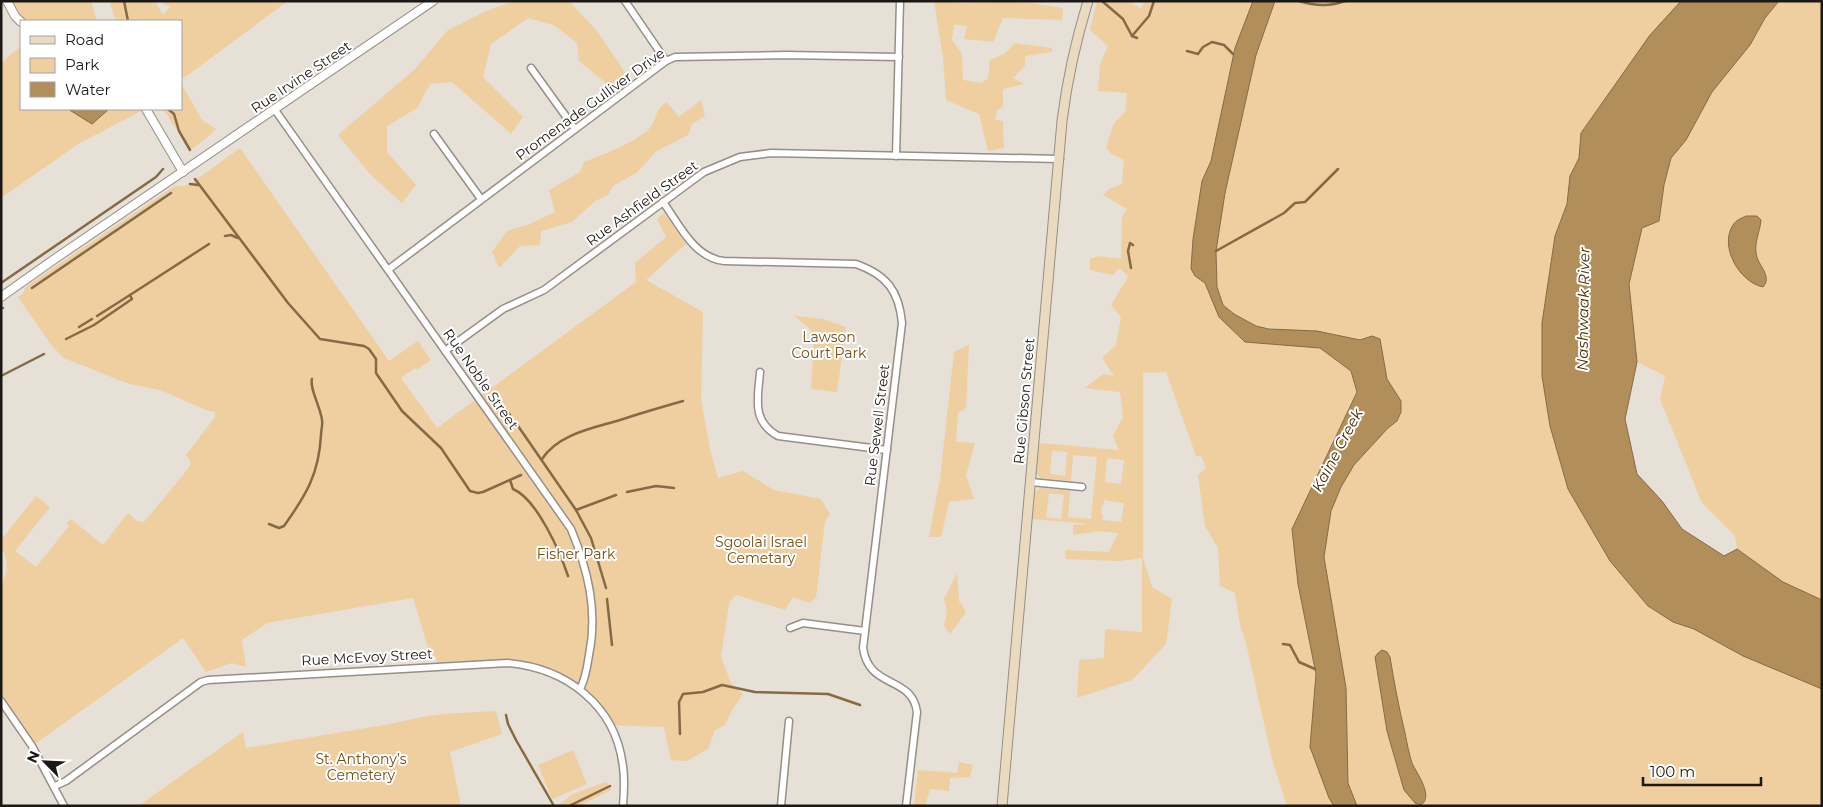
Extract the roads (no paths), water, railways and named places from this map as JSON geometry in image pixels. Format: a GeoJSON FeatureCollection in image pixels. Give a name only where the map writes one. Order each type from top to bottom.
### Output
{"type":"FeatureCollection","features":[{"type":"Feature","properties":{"kind":"main road","name":"Rue Gibson Street"},"geometry":{"type":"LineString","coordinates":[[1002,806],[1066,94],[1088,1]]}},
{"type":"Feature","properties":{"kind":"street"},"geometry":{"type":"LineString","coordinates":[[7,1],[20,21]]}},
{"type":"Feature","properties":{"kind":"street","name":"Rue Irvine Street"},"geometry":{"type":"LineString","coordinates":[[1,297],[433,1]]}},
{"type":"Feature","properties":{"kind":"street"},"geometry":{"type":"LineString","coordinates":[[625,1],[666,61]]}},
{"type":"Feature","properties":{"kind":"street"},"geometry":{"type":"LineString","coordinates":[[896,156],[900,1]]}},
{"type":"Feature","properties":{"kind":"street","name":"Promenade Gulliver Drive"},"geometry":{"type":"LineString","coordinates":[[389,269],[666,61],[675,57],[899,58]]}},
{"type":"Feature","properties":{"kind":"street"},"geometry":{"type":"LineString","coordinates":[[531,68],[576,129]]}},
{"type":"Feature","properties":{"kind":"street"},"geometry":{"type":"LineString","coordinates":[[147,110],[183,172]]}},
{"type":"Feature","properties":{"kind":"street","name":"Rue Noble Street"},"geometry":{"type":"LineString","coordinates":[[276,110],[571,529],[586,572],[591,595],[593,626],[585,680],[580,688]]}},
{"type":"Feature","properties":{"kind":"street"},"geometry":{"type":"LineString","coordinates":[[434,134],[481,199]]}},
{"type":"Feature","properties":{"kind":"street","name":"Rue Ashfield Street"},"geometry":{"type":"LineString","coordinates":[[445,351],[503,309],[544,290],[704,172],[740,157],[771,153],[1060,160]]}},
{"type":"Feature","properties":{"kind":"street","name":"Rue Sewell Street"},"geometry":{"type":"LineString","coordinates":[[663,202],[696,247],[702,253],[716,260],[856,264],[870,269],[881,276],[898,298],[902,323],[865,631],[864,655],[872,669],[882,678],[909,692],[916,705],[917,712],[906,806]]}},
{"type":"Feature","properties":{"kind":"street"},"geometry":{"type":"LineString","coordinates":[[760,372],[758,412],[762,423],[769,431],[778,436],[887,450]]}},
{"type":"Feature","properties":{"kind":"street"},"geometry":{"type":"LineString","coordinates":[[1031,482],[1082,487]]}},
{"type":"Feature","properties":{"kind":"street"},"geometry":{"type":"LineString","coordinates":[[790,628],[803,623],[865,631]]}},
{"type":"Feature","properties":{"kind":"street","name":"Rue McEvoy Street"},"geometry":{"type":"LineString","coordinates":[[55,786],[66,781],[201,682],[214,678],[507,663],[522,664],[545,670],[570,682],[580,688],[606,720],[619,749],[623,767],[623,806]]}},
{"type":"Feature","properties":{"kind":"street"},"geometry":{"type":"LineString","coordinates":[[1,701],[32,746],[64,806]]}},
{"type":"Feature","properties":{"kind":"street"},"geometry":{"type":"LineString","coordinates":[[781,806],[789,721]]}},
{"type":"Feature","properties":{"kind":"water","name":"Kaine Creek"},"geometry":{"type":"Polygon","coordinates":[[[1253,1],[1275,1],[1256,55],[1225,193],[1216,251],[1217,287],[1223,305],[1234,314],[1256,326],[1269,329],[1317,331],[1360,340],[1372,336],[1380,339],[1387,379],[1401,401],[1401,412],[1397,421],[1388,428],[1354,465],[1341,487],[1331,511],[1324,557],[1346,688],[1348,783],[1357,806],[1334,806],[1329,798],[1310,747],[1316,674],[1298,584],[1292,529],[1357,392],[1351,371],[1320,348],[1245,342],[1219,317],[1205,283],[1195,276],[1191,269],[1193,239],[1202,181],[1211,161],[1235,48],[1253,1]]]}},
{"type":"Feature","properties":{"kind":"water","name":"Nashwaak River"},"geometry":{"type":"Polygon","coordinates":[[[1681,1],[1779,1],[1765,18],[1750,45],[1712,92],[1686,140],[1671,158],[1664,185],[1659,221],[1642,228],[1629,284],[1637,362],[1625,419],[1637,474],[1662,501],[1682,529],[1724,556],[1737,549],[1783,582],[1822,600],[1822,689],[1743,656],[1694,629],[1673,622],[1648,606],[1610,561],[1568,489],[1550,426],[1542,376],[1542,323],[1555,236],[1567,204],[1570,176],[1579,158],[1581,133],[1650,35],[1681,1]]]}},
{"type":"Feature","properties":{"kind":"water"},"geometry":{"type":"Polygon","coordinates":[[[70,110],[108,110],[92,124],[70,110]]]}},
{"type":"Feature","properties":{"kind":"water"},"geometry":{"type":"Polygon","coordinates":[[[1746,216],[1757,216],[1761,220],[1756,252],[1766,276],[1763,287],[1754,284],[1739,271],[1730,253],[1729,233],[1737,220],[1746,216]]]}},
{"type":"Feature","properties":{"kind":"water"},"geometry":{"type":"Polygon","coordinates":[[[1382,650],[1387,652],[1390,657],[1410,756],[1425,791],[1425,801],[1421,805],[1415,803],[1404,790],[1387,731],[1375,657],[1382,650]]]}},
{"type":"Feature","properties":{"kind":"waterway"},"geometry":{"type":"LineString","coordinates":[[124,1],[128,20]]}},
{"type":"Feature","properties":{"kind":"waterway"},"geometry":{"type":"LineString","coordinates":[[1102,1],[1123,19],[1132,36],[1137,38]]}},
{"type":"Feature","properties":{"kind":"waterway"},"geometry":{"type":"LineString","coordinates":[[1132,36],[1149,16],[1154,1]]}},
{"type":"Feature","properties":{"kind":"waterway"},"geometry":{"type":"LineString","coordinates":[[1299,1],[1322,5],[1345,1]]}},
{"type":"Feature","properties":{"kind":"waterway"},"geometry":{"type":"LineString","coordinates":[[1187,51],[1198,54],[1203,47],[1212,42],[1224,45],[1233,54]]}},
{"type":"Feature","properties":{"kind":"waterway"},"geometry":{"type":"LineString","coordinates":[[169,110],[174,114],[179,131],[190,150]]}},
{"type":"Feature","properties":{"kind":"waterway"},"geometry":{"type":"LineString","coordinates":[[1,283],[156,177],[163,169]]}},
{"type":"Feature","properties":{"kind":"waterway"},"geometry":{"type":"LineString","coordinates":[[1216,251],[1284,213],[1295,203],[1305,202],[1338,169]]}},
{"type":"Feature","properties":{"kind":"waterway"},"geometry":{"type":"LineString","coordinates":[[195,179],[288,303],[320,339],[364,346],[369,349],[376,359],[376,373],[402,411],[441,448],[470,491],[483,492],[521,475]]}},
{"type":"Feature","properties":{"kind":"waterway"},"geometry":{"type":"LineString","coordinates":[[190,184],[198,185]]}},
{"type":"Feature","properties":{"kind":"waterway"},"geometry":{"type":"LineString","coordinates":[[32,288],[171,193]]}},
{"type":"Feature","properties":{"kind":"waterway"},"geometry":{"type":"LineString","coordinates":[[225,236],[231,235],[238,238]]}},
{"type":"Feature","properties":{"kind":"waterway"},"geometry":{"type":"LineString","coordinates":[[1131,268],[1128,251],[1130,243],[1133,245]]}},
{"type":"Feature","properties":{"kind":"waterway"},"geometry":{"type":"LineString","coordinates":[[66,339],[94,325],[132,299],[130,295],[209,244]]}},
{"type":"Feature","properties":{"kind":"waterway"},"geometry":{"type":"LineString","coordinates":[[97,316],[130,295]]}},
{"type":"Feature","properties":{"kind":"waterway"},"geometry":{"type":"LineString","coordinates":[[79,327],[92,319]]}},
{"type":"Feature","properties":{"kind":"waterway"},"geometry":{"type":"LineString","coordinates":[[1,376],[44,354]]}},
{"type":"Feature","properties":{"kind":"waterway"},"geometry":{"type":"LineString","coordinates":[[269,524],[279,528],[284,526],[305,494],[314,473],[320,449],[322,422],[312,387],[312,379]]}},
{"type":"Feature","properties":{"kind":"waterway"},"geometry":{"type":"LineString","coordinates":[[542,459],[557,443],[577,433],[683,401]]}},
{"type":"Feature","properties":{"kind":"waterway"},"geometry":{"type":"LineString","coordinates":[[501,403],[510,415]]}},
{"type":"Feature","properties":{"kind":"waterway"},"geometry":{"type":"LineString","coordinates":[[516,423],[576,510],[591,538],[606,588]]}},
{"type":"Feature","properties":{"kind":"waterway"},"geometry":{"type":"LineString","coordinates":[[510,480],[513,489],[531,503],[539,515],[568,576]]}},
{"type":"Feature","properties":{"kind":"waterway"},"geometry":{"type":"LineString","coordinates":[[627,492],[656,486],[674,488]]}},
{"type":"Feature","properties":{"kind":"waterway"},"geometry":{"type":"LineString","coordinates":[[576,510],[616,495]]}},
{"type":"Feature","properties":{"kind":"waterway"},"geometry":{"type":"LineString","coordinates":[[607,599],[612,645]]}},
{"type":"Feature","properties":{"kind":"waterway"},"geometry":{"type":"LineString","coordinates":[[1283,644],[1290,645],[1299,662],[1315,669]]}},
{"type":"Feature","properties":{"kind":"waterway"},"geometry":{"type":"LineString","coordinates":[[680,734],[679,702],[683,694],[703,692],[722,685],[755,692],[828,694],[860,705]]}},
{"type":"Feature","properties":{"kind":"waterway"},"geometry":{"type":"LineString","coordinates":[[506,715],[516,740],[554,806]]}},
{"type":"Feature","properties":{"kind":"waterway"},"geometry":{"type":"LineString","coordinates":[[569,806],[610,786]]}},
{"type":"Feature","properties":{"kind":"park label","name":"Lawson Court Park"},"geometry":{"type":"Point","coordinates":[829,346]}},
{"type":"Feature","properties":{"kind":"park label","name":"Sgoolai Israel Cemetary"},"geometry":{"type":"Point","coordinates":[761,550]}},
{"type":"Feature","properties":{"kind":"park label","name":"Fisher Park"},"geometry":{"type":"Point","coordinates":[576,554]}},
{"type":"Feature","properties":{"kind":"park label","name":"St. Anthony’s Cemetery"},"geometry":{"type":"Point","coordinates":[361,768]}}]}
